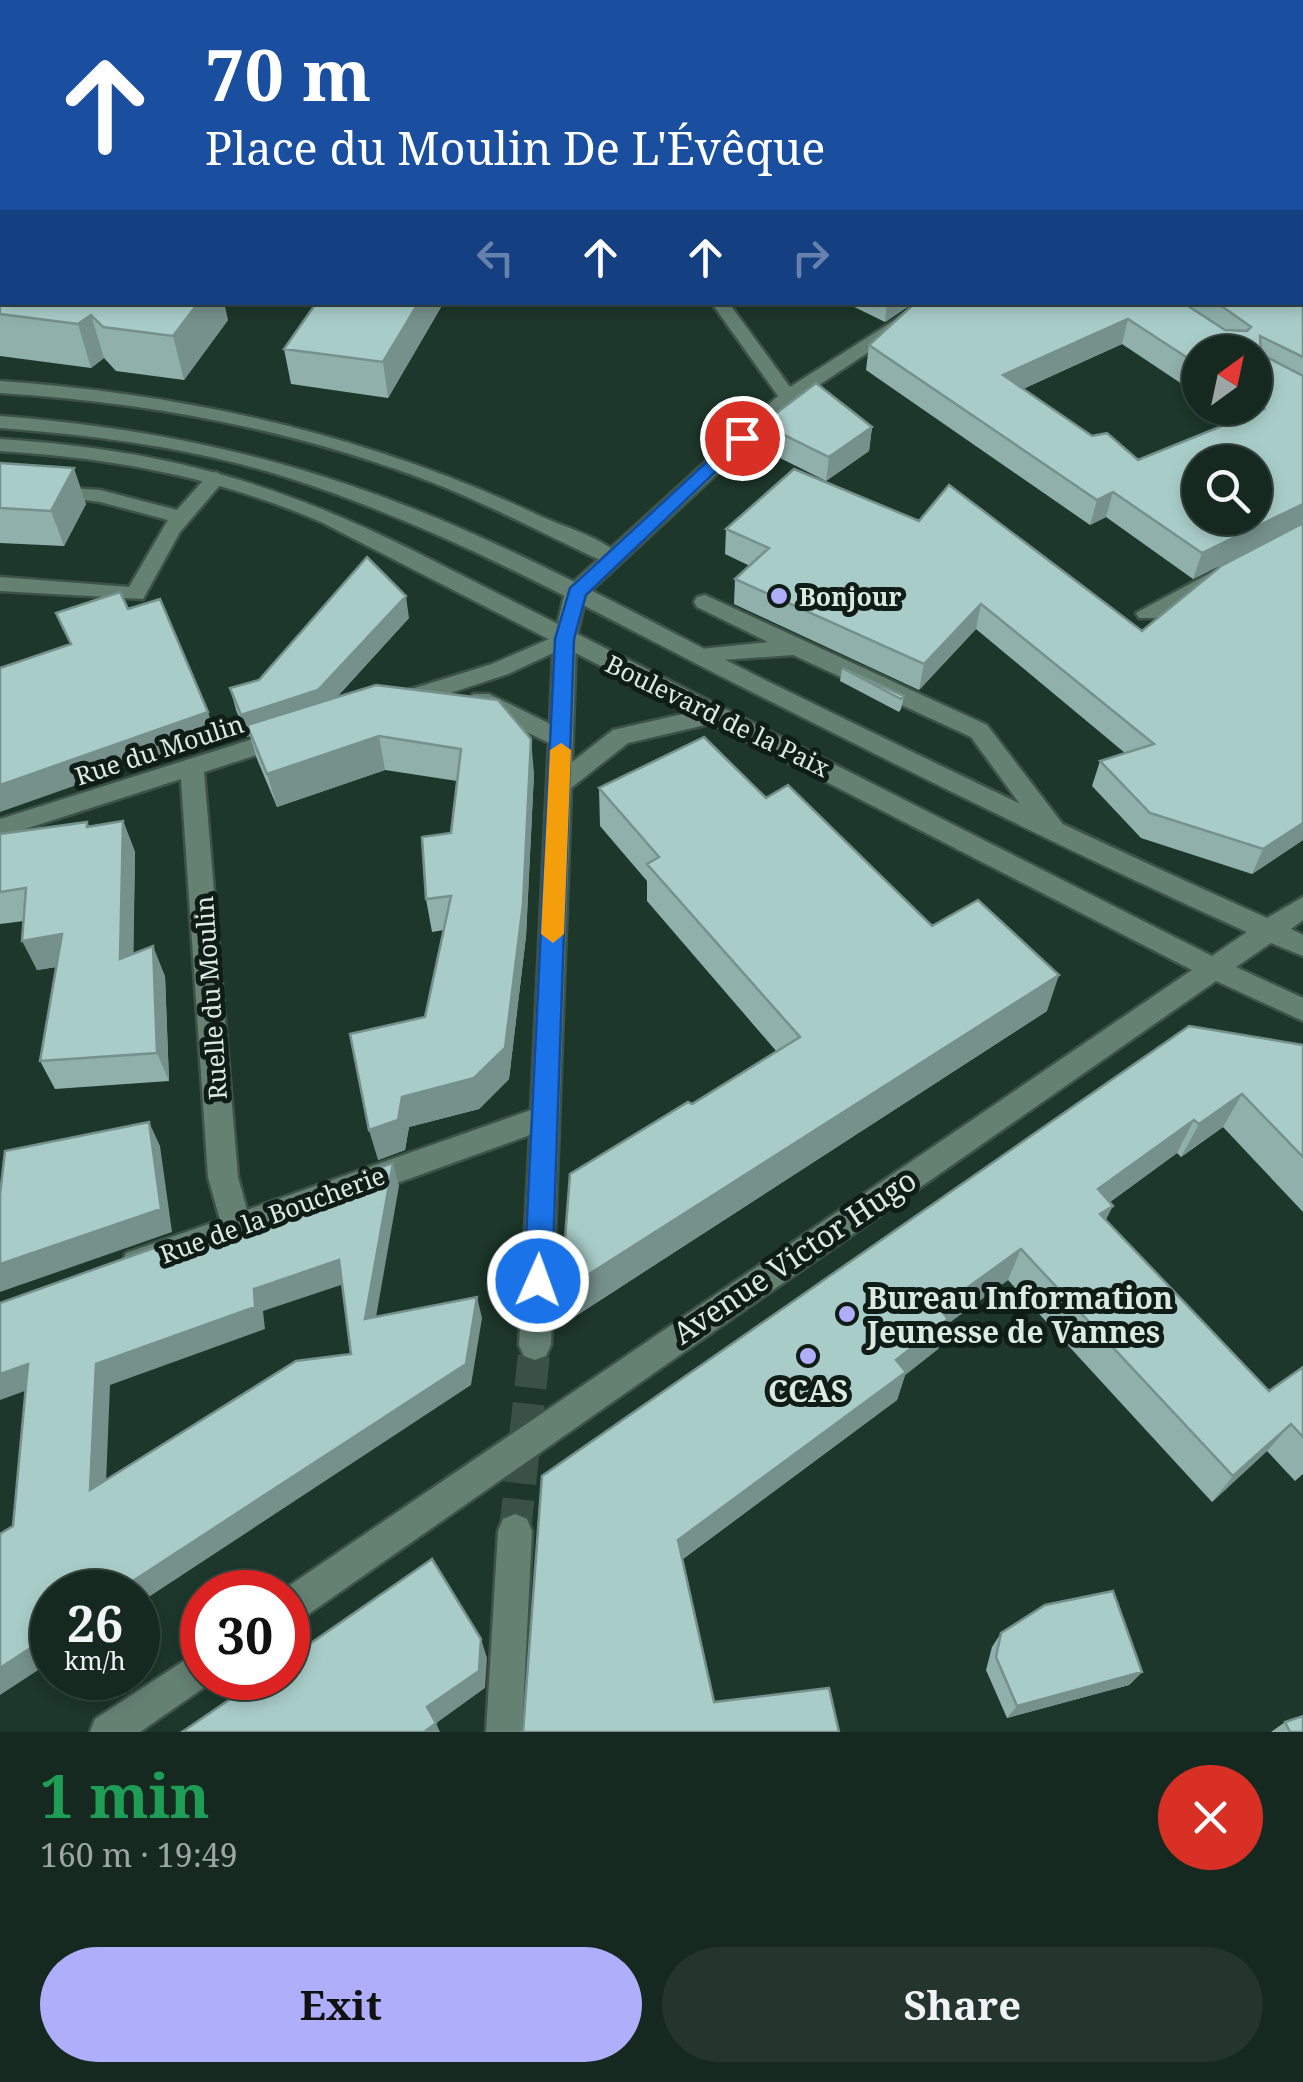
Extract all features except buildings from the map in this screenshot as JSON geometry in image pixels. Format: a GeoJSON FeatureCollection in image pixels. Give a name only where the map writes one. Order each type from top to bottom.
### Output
{"type":"FeatureCollection","features":[{"type":"Feature","properties":{"kind":"street"},"geometry":{"type":"LineString","coordinates":[[721,305],[788,397]]}},
{"type":"Feature","properties":{"kind":"street"},"geometry":{"type":"LineString","coordinates":[[535,1345],[564,639],[576,592],[788,397],[931,305]]}},
{"type":"Feature","properties":{"kind":"street"},"geometry":{"type":"LineString","coordinates":[[0,387],[164,402],[309,437],[438,478],[611,556]]}},
{"type":"Feature","properties":{"kind":"street","name":"Boulevard de la Paix"},"geometry":{"type":"LineString","coordinates":[[0,422],[130,437],[284,470],[366,498],[576,592],[1053,830],[1303,946]]}},
{"type":"Feature","properties":{"kind":"street","name":"Boulevard de la Paix"},"geometry":{"type":"LineString","coordinates":[[0,445],[72,450],[216,478],[291,502],[718,714],[1214,969],[1303,1010]]}},
{"type":"Feature","properties":{"kind":"street"},"geometry":{"type":"LineString","coordinates":[[0,584],[135,594],[153,556],[216,478]]}},
{"type":"Feature","properties":{"kind":"street"},"geometry":{"type":"LineString","coordinates":[[22,486],[100,496],[181,517]]}},
{"type":"Feature","properties":{"kind":"street"},"geometry":{"type":"LineString","coordinates":[[1147,613],[1251,558]]}},
{"type":"Feature","properties":{"kind":"street"},"geometry":{"type":"LineString","coordinates":[[705,602],[979,732],[1053,830]]}},
{"type":"Feature","properties":{"kind":"street"},"geometry":{"type":"LineString","coordinates":[[376,708],[500,669],[564,639]]}},
{"type":"Feature","properties":{"kind":"street"},"geometry":{"type":"LineString","coordinates":[[700,657],[795,647]]}},
{"type":"Feature","properties":{"kind":"street"},"geometry":{"type":"LineString","coordinates":[[449,685],[561,739]]}},
{"type":"Feature","properties":{"kind":"street"},"geometry":{"type":"LineString","coordinates":[[559,784],[621,736],[718,714]]}},
{"type":"Feature","properties":{"kind":"street","name":"Rue du Moulin"},"geometry":{"type":"LineString","coordinates":[[0,828],[302,732]]}},
{"type":"Feature","properties":{"kind":"street","name":"Ruelle du Moulin"},"geometry":{"type":"LineString","coordinates":[[192,767],[223,1177],[237,1227]]}},
{"type":"Feature","properties":{"kind":"street","name":"Avenue Victor Hugo"},"geometry":{"type":"LineString","coordinates":[[310,1593],[1303,908]]}},
{"type":"Feature","properties":{"kind":"street","name":"Rue de la Boucherie"},"geometry":{"type":"LineString","coordinates":[[110,1272],[545,1116]]}},
{"type":"Feature","properties":{"kind":"street"},"geometry":{"type":"LineString","coordinates":[[504,1732],[515,1531]]}},
{"type":"Feature","properties":{"kind":"street"},"geometry":{"type":"LineString","coordinates":[[108,1732],[180,1682]]}},
{"type":"Feature","properties":{"kind":"tunnel"},"geometry":{"type":"LineString","coordinates":[[515,1531],[535,1345]]}},
{"type":"Feature","properties":{"kind":"slow traffic"},"geometry":{"type":"LineString","coordinates":[[553,934],[561,750]]}},
{"type":"Feature","properties":{"kind":"place","name":"Bonjour"},"geometry":{"type":"Point","coordinates":[779,596]}},
{"type":"Feature","properties":{"kind":"place","name":"Bureau Information Jeunesse de Vannes"},"geometry":{"type":"Point","coordinates":[847,1314]}},
{"type":"Feature","properties":{"kind":"place","name":"CCAS"},"geometry":{"type":"Point","coordinates":[808,1356]}},
{"type":"Feature","properties":{"kind":"route"},"geometry":{"type":"LineString","coordinates":[[538,1281],[564,639],[576,592],[742,438]]}}]}
